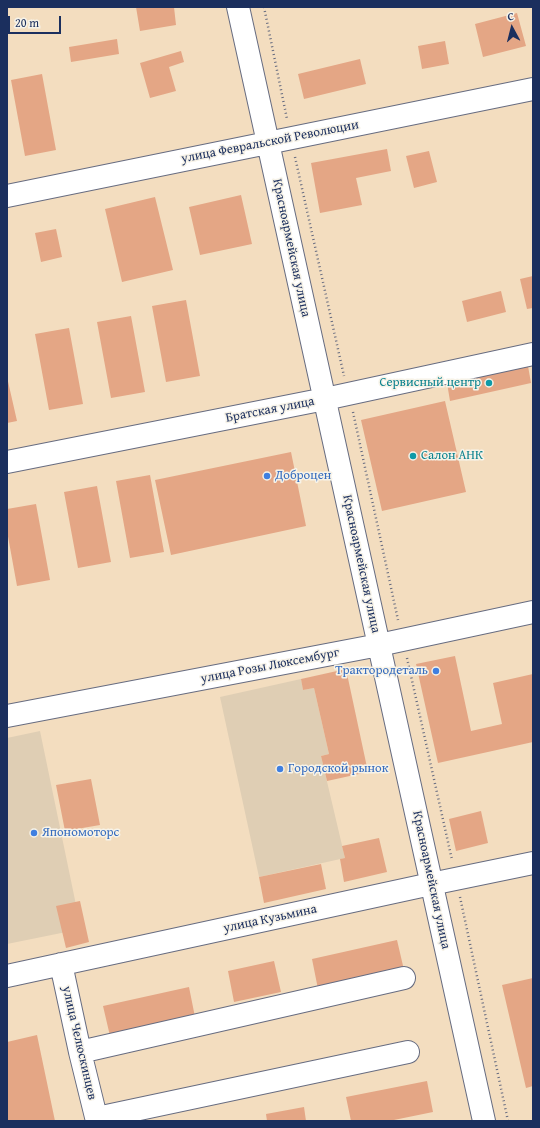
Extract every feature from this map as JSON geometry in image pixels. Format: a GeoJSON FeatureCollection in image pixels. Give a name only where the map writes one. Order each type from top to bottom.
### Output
{"type":"FeatureCollection","features":[{"type":"Feature","properties":{"kind":"street","name":"Красноармейская улица"},"geometry":{"type":"LineString","coordinates":[[238,7],[484,1121]]}},
{"type":"Feature","properties":{"kind":"street","name":"улица Февральской Революции"},"geometry":{"type":"LineString","coordinates":[[7,196],[533,89]]}},
{"type":"Feature","properties":{"kind":"street","name":"Братская улица"},"geometry":{"type":"LineString","coordinates":[[7,462],[325,399],[533,354]]}},
{"type":"Feature","properties":{"kind":"street","name":"улица Розы Люксембург"},"geometry":{"type":"LineString","coordinates":[[8,713],[379,645],[533,612]]}},
{"type":"Feature","properties":{"kind":"street","name":"улица Кузьмина"},"geometry":{"type":"LineString","coordinates":[[7,976],[456,878],[533,863]]}},
{"type":"Feature","properties":{"kind":"street","name":"улица Челюскинцев"},"geometry":{"type":"LineString","coordinates":[[61,964],[80,1052],[97,1119]]}},
{"type":"Feature","properties":{"kind":"street"},"geometry":{"type":"LineString","coordinates":[[80,1052],[404,978]]}},
{"type":"Feature","properties":{"kind":"street"},"geometry":{"type":"LineString","coordinates":[[97,1119],[408,1052]]}},
{"type":"Feature","properties":{"kind":"path"},"geometry":{"type":"LineString","coordinates":[[264,7],[291,138],[456,878],[508,1121]]}},
{"type":"Feature","properties":{"kind":"shaded area","name":"Городской рынок"},"geometry":{"type":"Polygon","coordinates":[[[301,679],[303,690],[314,688],[329,754],[321,756],[345,858],[259,877],[220,697],[301,679]]]}},
{"type":"Feature","properties":{"kind":"shaded area","name":"Япономоторс"},"geometry":{"type":"Polygon","coordinates":[[[40,731],[81,929],[7,944],[7,738],[40,731]]]}},
{"type":"Feature","properties":{"kind":"building"},"geometry":{"type":"Polygon","coordinates":[[[136,7],[174,7],[176,25],[140,31],[136,7]]]}},
{"type":"Feature","properties":{"kind":"building"},"geometry":{"type":"Polygon","coordinates":[[[517,13],[526,46],[483,57],[475,24],[517,13]]]}},
{"type":"Feature","properties":{"kind":"building"},"geometry":{"type":"Polygon","coordinates":[[[117,39],[119,54],[71,62],[69,47],[117,39]]]}},
{"type":"Feature","properties":{"kind":"building"},"geometry":{"type":"Polygon","coordinates":[[[445,41],[449,64],[422,69],[418,46],[445,41]]]}},
{"type":"Feature","properties":{"kind":"building"},"geometry":{"type":"Polygon","coordinates":[[[181,51],[184,62],[169,67],[176,91],[150,98],[140,63],[181,51]]]}},
{"type":"Feature","properties":{"kind":"building"},"geometry":{"type":"Polygon","coordinates":[[[360,59],[366,84],[304,99],[298,74],[360,59]]]}},
{"type":"Feature","properties":{"kind":"building"},"geometry":{"type":"Polygon","coordinates":[[[42,74],[56,150],[25,156],[11,80],[42,74]]]}},
{"type":"Feature","properties":{"kind":"building"},"geometry":{"type":"Polygon","coordinates":[[[387,149],[391,171],[356,178],[362,205],[320,213],[311,163],[387,149]]]}},
{"type":"Feature","properties":{"kind":"building"},"geometry":{"type":"Polygon","coordinates":[[[429,151],[437,182],[414,188],[406,156],[429,151]]]}},
{"type":"Feature","properties":{"kind":"building"},"geometry":{"type":"Polygon","coordinates":[[[241,195],[252,244],[200,255],[189,207],[241,195]]]}},
{"type":"Feature","properties":{"kind":"building"},"geometry":{"type":"Polygon","coordinates":[[[155,197],[173,270],[122,282],[105,209],[155,197]]]}},
{"type":"Feature","properties":{"kind":"building"},"geometry":{"type":"Polygon","coordinates":[[[56,229],[62,257],[41,262],[35,233],[56,229]]]}},
{"type":"Feature","properties":{"kind":"building"},"geometry":{"type":"Polygon","coordinates":[[[533,276],[533,308],[527,309],[520,279],[533,276]]]}},
{"type":"Feature","properties":{"kind":"building"},"geometry":{"type":"Polygon","coordinates":[[[501,291],[506,312],[467,322],[462,301],[501,291]]]}},
{"type":"Feature","properties":{"kind":"building"},"geometry":{"type":"Polygon","coordinates":[[[186,300],[200,376],[166,382],[152,306],[186,300]]]}},
{"type":"Feature","properties":{"kind":"building"},"geometry":{"type":"Polygon","coordinates":[[[131,316],[145,392],[111,398],[97,322],[131,316]]]}},
{"type":"Feature","properties":{"kind":"building"},"geometry":{"type":"Polygon","coordinates":[[[69,328],[83,404],[49,410],[35,334],[69,328]]]}},
{"type":"Feature","properties":{"kind":"building","name":"Сервисный центр"},"geometry":{"type":"Polygon","coordinates":[[[528,366],[531,383],[450,401],[447,383],[528,366]]]}},
{"type":"Feature","properties":{"kind":"building"},"geometry":{"type":"Polygon","coordinates":[[[7,377],[17,421],[7,423],[7,377]]]}},
{"type":"Feature","properties":{"kind":"building","name":"Салон АНК"},"geometry":{"type":"Polygon","coordinates":[[[445,401],[466,492],[382,511],[361,420],[445,401]]]}},
{"type":"Feature","properties":{"kind":"building"},"geometry":{"type":"Polygon","coordinates":[[[291,452],[306,526],[171,555],[155,480],[291,452]]]}},
{"type":"Feature","properties":{"kind":"building"},"geometry":{"type":"Polygon","coordinates":[[[150,475],[164,552],[130,558],[116,481],[150,475]]]}},
{"type":"Feature","properties":{"kind":"building"},"geometry":{"type":"Polygon","coordinates":[[[97,486],[111,562],[78,568],[64,492],[97,486]]]}},
{"type":"Feature","properties":{"kind":"building"},"geometry":{"type":"Polygon","coordinates":[[[36,504],[50,580],[17,586],[7,531],[7,509],[36,504]]]}},
{"type":"Feature","properties":{"kind":"building"},"geometry":{"type":"Polygon","coordinates":[[[455,656],[471,731],[502,724],[493,683],[533,674],[533,742],[438,763],[416,664],[455,656]]]}},
{"type":"Feature","properties":{"kind":"building"},"geometry":{"type":"Polygon","coordinates":[[[346,669],[368,772],[327,781],[321,756],[329,754],[314,688],[303,690],[301,679],[346,669]]]}},
{"type":"Feature","properties":{"kind":"building"},"geometry":{"type":"Polygon","coordinates":[[[91,779],[100,825],[65,831],[56,785],[91,779]]]}},
{"type":"Feature","properties":{"kind":"building"},"geometry":{"type":"Polygon","coordinates":[[[481,811],[488,843],[456,851],[449,819],[481,811]]]}},
{"type":"Feature","properties":{"kind":"building"},"geometry":{"type":"Polygon","coordinates":[[[379,838],[387,872],[344,882],[340,859],[345,858],[342,846],[379,838]]]}},
{"type":"Feature","properties":{"kind":"building"},"geometry":{"type":"Polygon","coordinates":[[[321,864],[326,889],[264,903],[259,877],[321,864]]]}},
{"type":"Feature","properties":{"kind":"building"},"geometry":{"type":"Polygon","coordinates":[[[80,901],[89,942],[66,948],[56,906],[80,901]]]}},
{"type":"Feature","properties":{"kind":"building"},"geometry":{"type":"Polygon","coordinates":[[[397,940],[404,970],[318,989],[312,959],[397,940]]]}},
{"type":"Feature","properties":{"kind":"building"},"geometry":{"type":"Polygon","coordinates":[[[274,961],[281,992],[234,1002],[228,971],[274,961]]]}},
{"type":"Feature","properties":{"kind":"building"},"geometry":{"type":"Polygon","coordinates":[[[533,978],[533,1086],[526,1088],[502,985],[533,978]]]}},
{"type":"Feature","properties":{"kind":"building"},"geometry":{"type":"Polygon","coordinates":[[[189,987],[195,1017],[110,1036],[103,1006],[189,987]]]}},
{"type":"Feature","properties":{"kind":"building"},"geometry":{"type":"Polygon","coordinates":[[[37,1035],[55,1121],[7,1121],[7,1042],[37,1035]]]}},
{"type":"Feature","properties":{"kind":"building"},"geometry":{"type":"Polygon","coordinates":[[[427,1081],[433,1112],[389,1121],[351,1121],[346,1097],[427,1081]]]}},
{"type":"Feature","properties":{"kind":"building"},"geometry":{"type":"Polygon","coordinates":[[[304,1107],[306,1121],[267,1121],[266,1114],[304,1107]]]}},
{"type":"Feature","properties":{"kind":"place","name":"Сервисный центр"},"geometry":{"type":"Point","coordinates":[489,383]}},
{"type":"Feature","properties":{"kind":"place","name":"Салон АНК"},"geometry":{"type":"Point","coordinates":[413,456]}},
{"type":"Feature","properties":{"kind":"place","name":"Доброцен"},"geometry":{"type":"Point","coordinates":[267,476]}},
{"type":"Feature","properties":{"kind":"place","name":"Трактородеталь"},"geometry":{"type":"Point","coordinates":[436,671]}},
{"type":"Feature","properties":{"kind":"place","name":"Городской рынок"},"geometry":{"type":"Point","coordinates":[280,769]}},
{"type":"Feature","properties":{"kind":"place","name":"Япономоторс"},"geometry":{"type":"Point","coordinates":[34,833]}}]}
